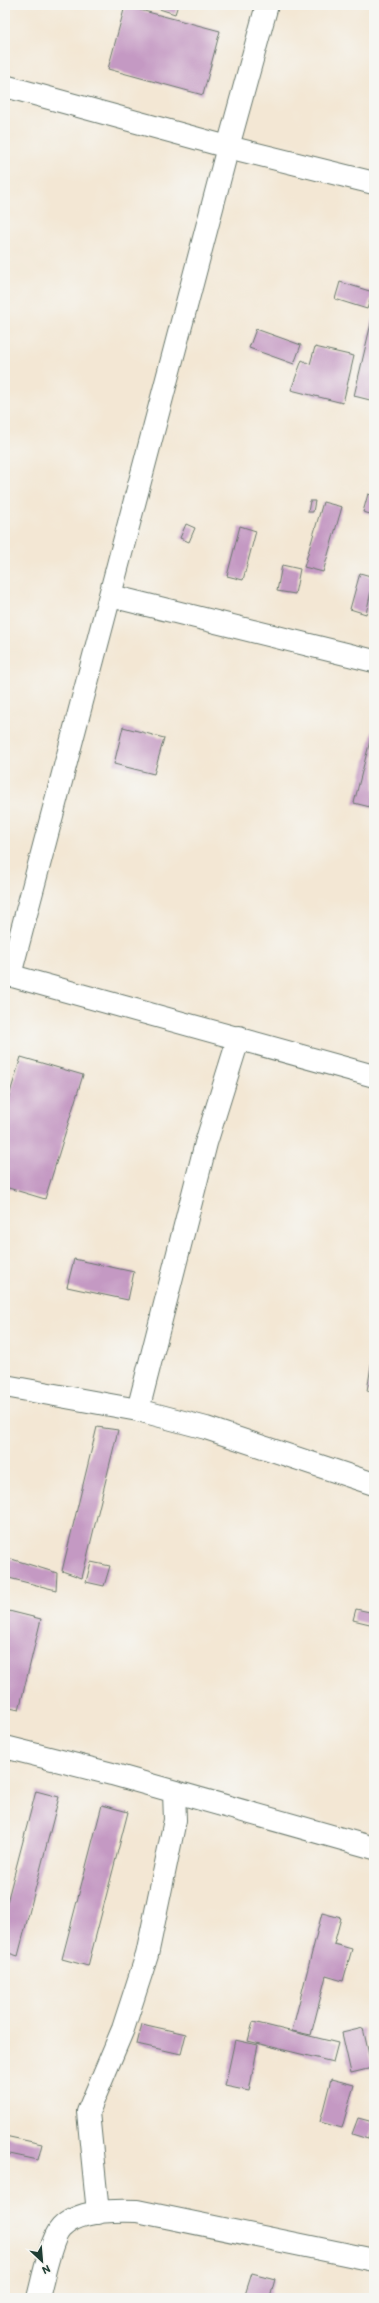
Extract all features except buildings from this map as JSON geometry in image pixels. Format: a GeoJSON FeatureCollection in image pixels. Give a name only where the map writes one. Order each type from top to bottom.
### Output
{"type":"FeatureCollection","features":[{"type":"Feature","properties":{"kind":"street"},"geometry":{"type":"LineString","coordinates":[[267,5],[228,147],[111,596],[7,975],[239,1037],[374,1076]]}},
{"type":"Feature","properties":{"kind":"street"},"geometry":{"type":"LineString","coordinates":[[5,86],[228,147],[374,183]]}},
{"type":"Feature","properties":{"kind":"street"},"geometry":{"type":"LineString","coordinates":[[111,596],[374,661]]}},
{"type":"Feature","properties":{"kind":"street"},"geometry":{"type":"LineString","coordinates":[[138,1410],[206,1143],[239,1037]]}},
{"type":"Feature","properties":{"kind":"street"},"geometry":{"type":"LineString","coordinates":[[5,1386],[138,1410],[206,1428],[374,1484]]}},
{"type":"Feature","properties":{"kind":"street"},"geometry":{"type":"LineString","coordinates":[[5,1747],[174,1792],[374,1848]]}},
{"type":"Feature","properties":{"kind":"street"},"geometry":{"type":"LineString","coordinates":[[98,2213],[88,2112],[123,2030],[147,1955],[175,1820],[174,1792]]}},
{"type":"Feature","properties":{"kind":"street"},"geometry":{"type":"LineString","coordinates":[[38,2298],[53,2245],[60,2228],[77,2218],[116,2210],[137,2211],[374,2260]]}}]}
